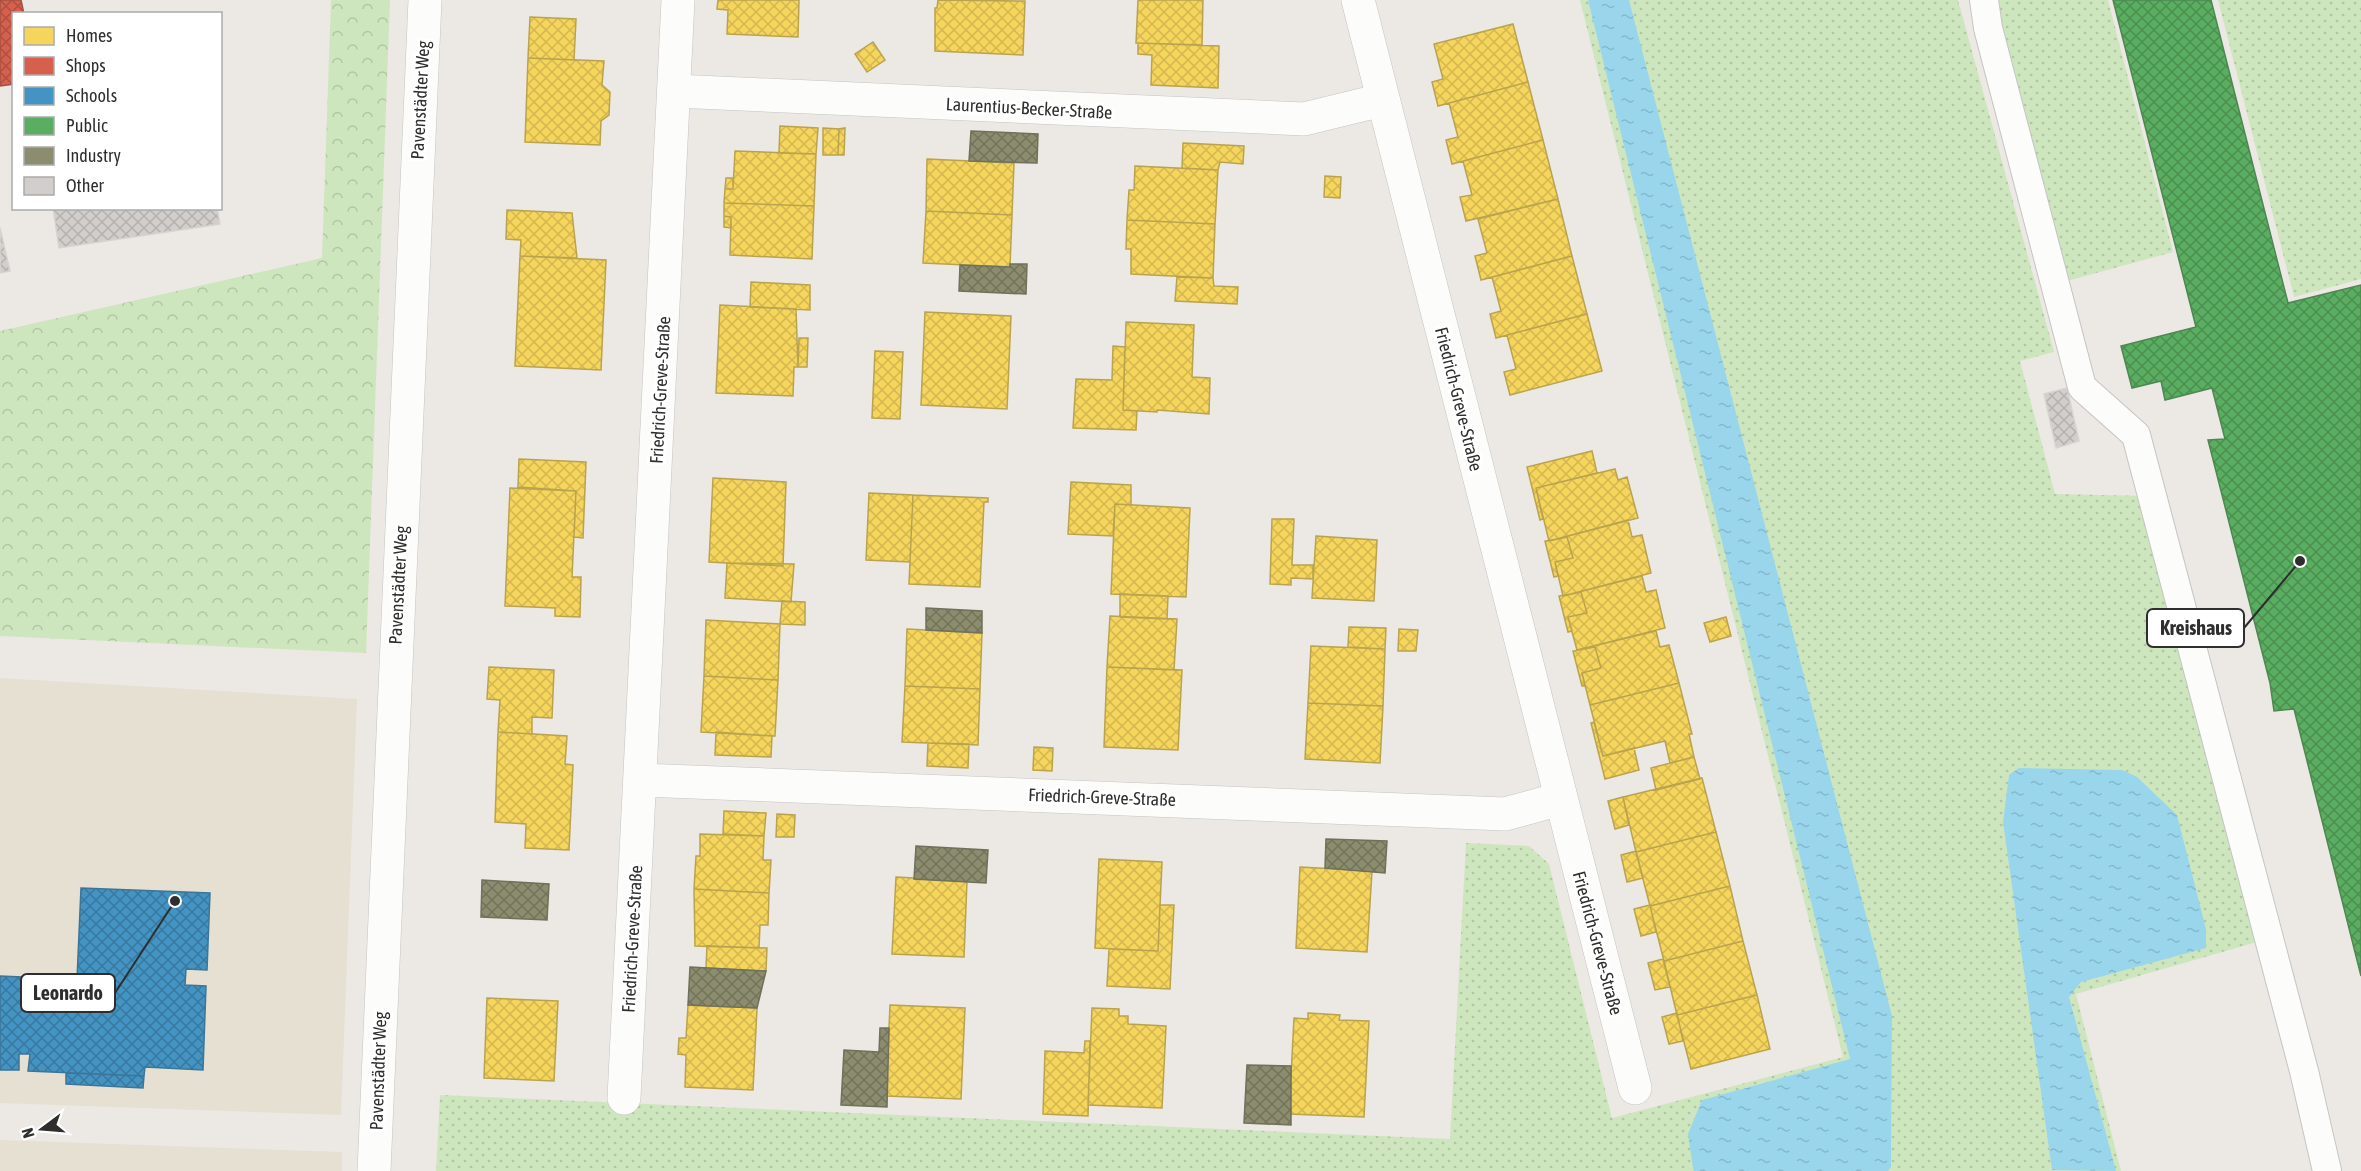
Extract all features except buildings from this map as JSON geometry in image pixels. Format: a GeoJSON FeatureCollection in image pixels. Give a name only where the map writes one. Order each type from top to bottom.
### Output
{"type":"FeatureCollection","features":[{"type":"Feature","properties":{"kind":"street","name":"Pavenstädter Weg"},"geometry":{"type":"LineString","coordinates":[[374,1171],[425,0]]}},
{"type":"Feature","properties":{"kind":"street","name":"Friedrich-Greve-Straße"},"geometry":{"type":"LineString","coordinates":[[624,1098],[678,0]]}},
{"type":"Feature","properties":{"kind":"street","name":"Friedrich-Greve-Straße"},"geometry":{"type":"LineString","coordinates":[[1358,0],[1635,1088]]}},
{"type":"Feature","properties":{"kind":"street","name":"Laurentius-Becker-Straße"},"geometry":{"type":"LineString","coordinates":[[675,91],[1304,119],[1382,100]]}},
{"type":"Feature","properties":{"kind":"street","name":"Friedrich-Greve-Straße"},"geometry":{"type":"LineString","coordinates":[[641,780],[1505,814],[1560,799]]}},
{"type":"Feature","properties":{"kind":"lane"},"geometry":{"type":"LineString","coordinates":[[1984,0],[1991,39],[2082,387],[2136,435],[2301,1059],[2327,1171]]}},
{"type":"Feature","properties":{"kind":"shaded area"},"geometry":{"type":"Polygon","coordinates":[[[0,678],[357,699],[341,1115],[0,1103],[0,678]]]}},
{"type":"Feature","properties":{"kind":"shaded area"},"geometry":{"type":"Polygon","coordinates":[[[0,1140],[342,1152],[342,1171],[0,1171],[0,1140]]]}},
{"type":"Feature","properties":{"kind":"green space"},"geometry":{"type":"Polygon","coordinates":[[[331,0],[390,0],[366,653],[0,636],[0,331],[322,258],[331,0]]]}},
{"type":"Feature","properties":{"kind":"green space"},"geometry":{"type":"Polygon","coordinates":[[[1580,0],[1958,0],[2054,352],[2020,361],[2055,494],[2146,496],[2257,942],[2076,994],[2121,1171],[436,1171],[440,1095],[1450,1139],[1466,843],[1529,846],[1549,864],[1612,1118],[1843,1057],[1580,0]]]}},
{"type":"Feature","properties":{"kind":"green space"},"geometry":{"type":"Polygon","coordinates":[[[1995,0],[2108,0],[2173,252],[2067,281],[1995,0]]]}},
{"type":"Feature","properties":{"kind":"green space"},"geometry":{"type":"Polygon","coordinates":[[[2218,0],[2361,0],[2361,279],[2294,297],[2218,0]]]}},
{"type":"Feature","properties":{"kind":"water"},"geometry":{"type":"Polygon","coordinates":[[[1588,0],[1629,0],[1892,1016],[1891,1167],[1888,1171],[1694,1171],[1693,1168],[1688,1134],[1702,1100],[1850,1059],[1588,0]]]}},
{"type":"Feature","properties":{"kind":"water"},"geometry":{"type":"Polygon","coordinates":[[[2019,768],[2122,770],[2137,777],[2177,815],[2206,929],[2206,948],[2081,982],[2069,997],[2116,1171],[2052,1170],[2003,822],[2009,775],[2019,768]]]}},
{"type":"Feature","properties":{"kind":"place","name":"Kreishaus"},"geometry":{"type":"Point","coordinates":[2300,561]}},
{"type":"Feature","properties":{"kind":"place","name":"Leonardo"},"geometry":{"type":"Point","coordinates":[175,901]}}]}
